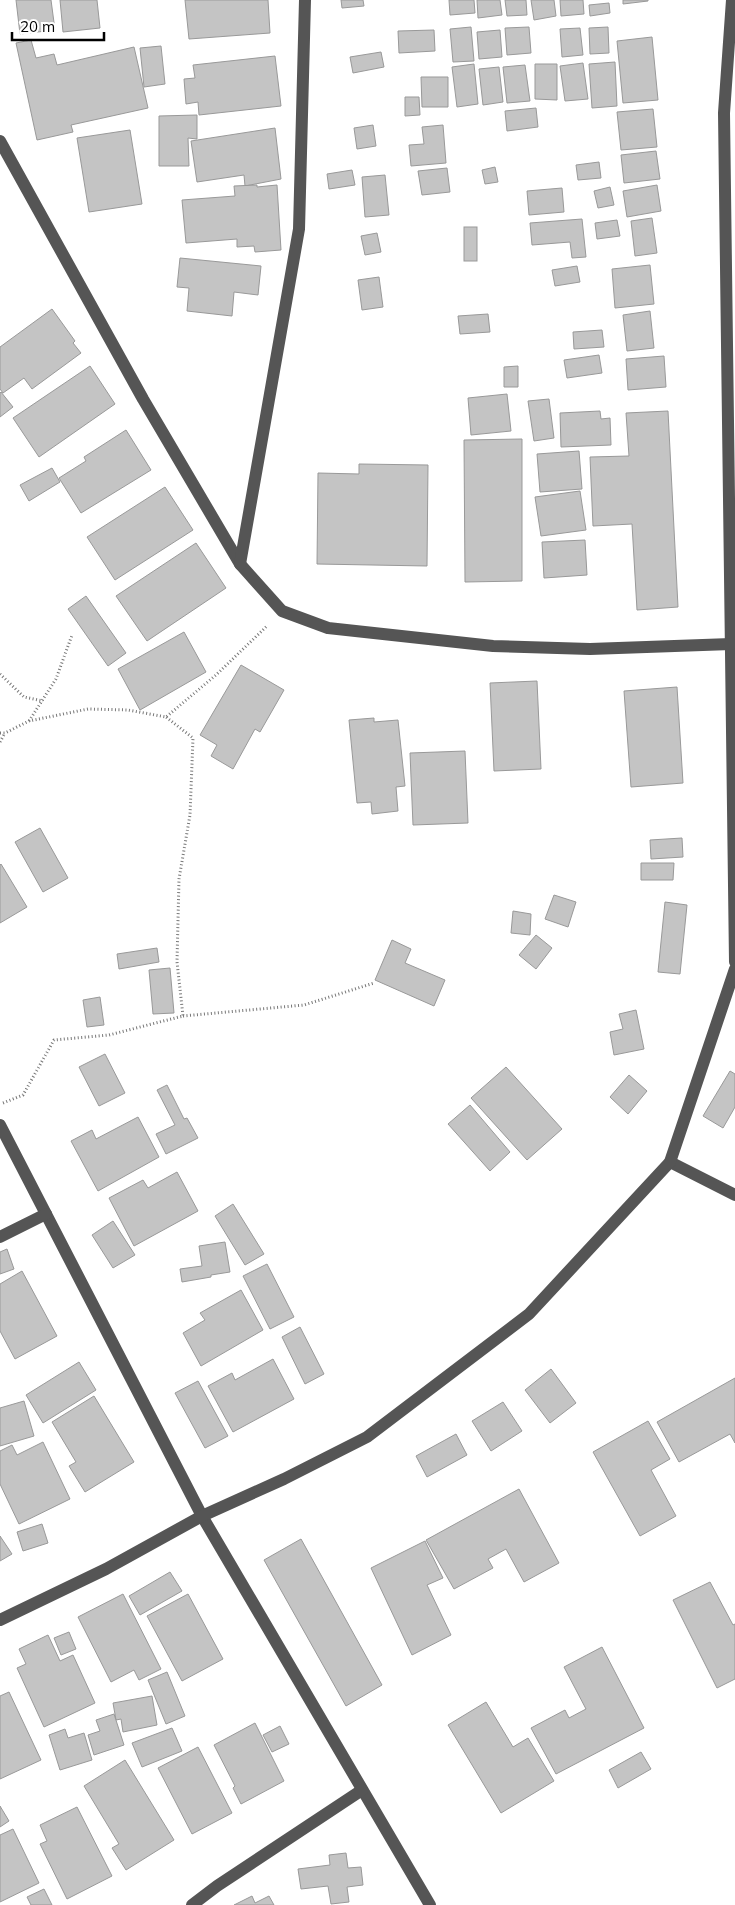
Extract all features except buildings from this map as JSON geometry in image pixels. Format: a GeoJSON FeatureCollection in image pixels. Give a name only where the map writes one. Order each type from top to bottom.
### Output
{"type":"FeatureCollection","features":[{"type":"Feature","properties":{"kind":"street"},"geometry":{"type":"LineString","coordinates":[[240,564],[299,229],[305,0]]}},
{"type":"Feature","properties":{"kind":"street"},"geometry":{"type":"LineString","coordinates":[[732,0],[730,113],[731,644],[735,962]]}},
{"type":"Feature","properties":{"kind":"street"},"geometry":{"type":"LineString","coordinates":[[0,141],[143,400],[240,564],[282,611],[328,628],[493,646],[590,649],[731,644]]}},
{"type":"Feature","properties":{"kind":"street"},"geometry":{"type":"LineString","coordinates":[[0,1620],[106,1569],[202,1516],[284,1479],[367,1437],[529,1314],[670,1162],[735,969]]}},
{"type":"Feature","properties":{"kind":"street"},"geometry":{"type":"LineString","coordinates":[[0,1125],[202,1516],[430,1905]]}},
{"type":"Feature","properties":{"kind":"street"},"geometry":{"type":"LineString","coordinates":[[670,1162],[735,1195]]}},
{"type":"Feature","properties":{"kind":"street"},"geometry":{"type":"LineString","coordinates":[[0,1237],[46,1214]]}},
{"type":"Feature","properties":{"kind":"street"},"geometry":{"type":"LineString","coordinates":[[192,1905],[217,1886],[362,1790]]}},
{"type":"Feature","properties":{"kind":"path"},"geometry":{"type":"LineString","coordinates":[[166,717],[216,675],[282,611]]}},
{"type":"Feature","properties":{"kind":"path"},"geometry":{"type":"LineString","coordinates":[[28,721],[56,679],[72,635]]}},
{"type":"Feature","properties":{"kind":"path"},"geometry":{"type":"LineString","coordinates":[[0,674],[24,697],[43,701]]}},
{"type":"Feature","properties":{"kind":"path"},"geometry":{"type":"LineString","coordinates":[[0,742],[5,734],[28,721],[88,710],[128,710],[166,717],[193,738],[190,815],[179,879],[177,962],[183,1016]]}},
{"type":"Feature","properties":{"kind":"path"},"geometry":{"type":"LineString","coordinates":[[0,733],[5,734]]}},
{"type":"Feature","properties":{"kind":"path"},"geometry":{"type":"LineString","coordinates":[[0,1104],[23,1095],[54,1040],[109,1035],[183,1016],[304,1005],[374,983]]}}]}
